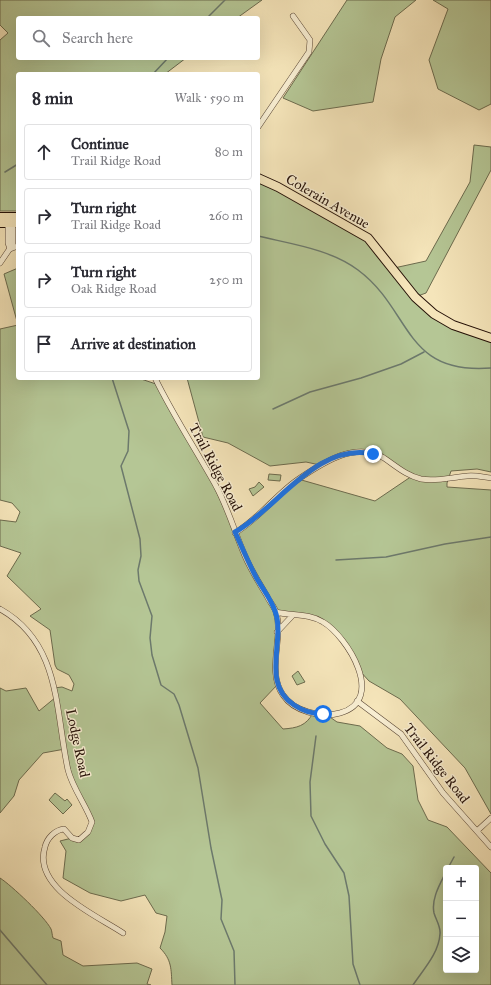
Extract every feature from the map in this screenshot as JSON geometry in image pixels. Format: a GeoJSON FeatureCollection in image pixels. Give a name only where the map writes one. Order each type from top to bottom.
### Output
{"type":"FeatureCollection","features":[{"type":"Feature","properties":{"kind":"main road","name":"Colerain Avenue"},"geometry":{"type":"LineString","coordinates":[[260,179],[285,191],[368,238],[415,297],[434,314],[452,325],[491,338]]}},
{"type":"Feature","properties":{"kind":"street"},"geometry":{"type":"LineString","coordinates":[[260,124],[309,52],[310,40],[294,16]]}},
{"type":"Feature","properties":{"kind":"street"},"geometry":{"type":"LineString","coordinates":[[0,264],[10,248],[13,236],[10,220]]}},
{"type":"Feature","properties":{"kind":"street"},"geometry":{"type":"LineString","coordinates":[[10,220],[8,243],[10,248]]}},
{"type":"Feature","properties":{"kind":"street"},"geometry":{"type":"LineString","coordinates":[[13,236],[16,240]]}},
{"type":"Feature","properties":{"kind":"street"},"geometry":{"type":"LineString","coordinates":[[10,248],[16,246]]}},
{"type":"Feature","properties":{"kind":"street","name":"Trail Ridge Road"},"geometry":{"type":"LineString","coordinates":[[156,380],[180,426],[216,486],[256,577],[276,612],[277,678],[280,690],[286,699],[305,711],[319,714],[341,712],[350,708],[357,701],[401,734],[443,793],[491,848]]}},
{"type":"Feature","properties":{"kind":"street"},"geometry":{"type":"LineString","coordinates":[[235,532],[246,525],[298,480],[320,465],[350,452],[365,452],[379,456],[412,476],[424,479],[437,480],[468,476],[491,478]]}},
{"type":"Feature","properties":{"kind":"street","name":"Lodge Road"},"geometry":{"type":"LineString","coordinates":[[0,609],[13,617],[28,631],[45,656],[55,692],[68,769],[92,822],[88,832],[79,840],[72,838],[64,829],[59,830],[50,837],[44,848],[43,856],[47,872],[54,885],[67,897],[123,933]]}},
{"type":"Feature","properties":{"kind":"street"},"geometry":{"type":"LineString","coordinates":[[276,612],[313,617],[321,620],[330,628],[352,656],[362,678],[361,694],[357,701]]}},
{"type":"Feature","properties":{"kind":"street"},"geometry":{"type":"LineString","coordinates":[[277,632],[293,615]]}},
{"type":"Feature","properties":{"kind":"street"},"geometry":{"type":"LineString","coordinates":[[477,831],[491,818]]}},
{"type":"Feature","properties":{"kind":"green space"},"geometry":{"type":"Polygon","coordinates":[[[0,0],[262,0],[240,16],[16,16],[16,60],[183,60],[168,72],[16,72],[16,211],[0,211],[0,40],[8,33],[0,25],[0,0]]]}},
{"type":"Feature","properties":{"kind":"green space"},"geometry":{"type":"Polygon","coordinates":[[[347,0],[416,0],[395,17],[381,59],[373,102],[313,111],[283,98],[347,0]]]}},
{"type":"Feature","properties":{"kind":"green space"},"geometry":{"type":"Polygon","coordinates":[[[433,0],[491,0],[491,104],[479,110],[438,89],[429,60],[448,9],[433,0]]]}},
{"type":"Feature","properties":{"kind":"green space"},"geometry":{"type":"Polygon","coordinates":[[[474,145],[491,147],[491,170],[426,293],[415,297],[434,314],[491,338],[491,472],[477,469],[451,471],[447,487],[491,490],[491,814],[465,768],[400,699],[369,681],[359,670],[339,638],[321,621],[276,612],[278,684],[260,703],[283,729],[301,726],[313,713],[327,715],[337,722],[360,726],[387,748],[402,754],[413,766],[418,800],[428,820],[447,827],[491,873],[491,985],[172,985],[169,961],[160,948],[165,932],[167,916],[156,913],[145,895],[121,901],[90,893],[63,878],[66,851],[60,841],[72,838],[76,840],[92,827],[70,777],[65,749],[43,753],[19,780],[14,796],[0,813],[0,688],[6,691],[26,688],[39,711],[56,697],[54,688],[62,687],[72,691],[74,684],[69,675],[57,669],[55,665],[50,630],[30,616],[41,609],[7,576],[21,553],[0,546],[0,520],[16,522],[20,512],[12,503],[0,500],[0,329],[16,325],[16,380],[144,380],[159,385],[207,471],[235,532],[298,479],[375,501],[412,476],[384,458],[357,452],[320,465],[306,462],[270,466],[228,443],[203,437],[188,380],[260,380],[260,179],[360,233],[394,268],[426,261],[470,182],[474,145]]]}},
{"type":"Feature","properties":{"kind":"green space"},"geometry":{"type":"Polygon","coordinates":[[[16,269],[16,318],[4,274],[16,269]]]}},
{"type":"Feature","properties":{"kind":"green space"},"geometry":{"type":"Polygon","coordinates":[[[269,474],[281,475],[280,481],[268,480],[269,474]]]}},
{"type":"Feature","properties":{"kind":"green space"},"geometry":{"type":"Polygon","coordinates":[[[259,482],[264,487],[253,496],[249,489],[255,487],[259,482]]]}},
{"type":"Feature","properties":{"kind":"green space"},"geometry":{"type":"Polygon","coordinates":[[[298,671],[305,682],[297,685],[292,676],[298,671]]]}},
{"type":"Feature","properties":{"kind":"green space"},"geometry":{"type":"Polygon","coordinates":[[[55,793],[65,801],[67,799],[72,805],[63,814],[49,800],[55,793]]]}},
{"type":"Feature","properties":{"kind":"green space"},"geometry":{"type":"Polygon","coordinates":[[[0,878],[12,887],[48,924],[53,938],[61,941],[63,955],[83,966],[137,963],[152,969],[147,984],[151,985],[0,985],[0,878]]]}},
{"type":"Feature","properties":{"kind":"waterway"},"geometry":{"type":"LineString","coordinates":[[209,16],[225,0]]}},
{"type":"Feature","properties":{"kind":"waterway"},"geometry":{"type":"LineString","coordinates":[[155,72],[166,60]]}},
{"type":"Feature","properties":{"kind":"waterway"},"geometry":{"type":"LineString","coordinates":[[5,172],[16,165]]}},
{"type":"Feature","properties":{"kind":"waterway"},"geometry":{"type":"LineString","coordinates":[[260,236],[310,248],[347,263],[358,270],[376,286],[412,337],[424,351],[441,361],[462,367],[491,368]]}},
{"type":"Feature","properties":{"kind":"waterway"},"geometry":{"type":"LineString","coordinates":[[273,409],[310,392],[361,378],[401,364],[424,352]]}},
{"type":"Feature","properties":{"kind":"waterway"},"geometry":{"type":"LineString","coordinates":[[113,380],[129,431],[128,451],[121,466],[140,539],[141,556],[138,570],[139,581],[152,616],[150,638],[152,655],[161,685],[174,694],[179,705],[198,768],[211,848],[222,900],[221,919],[234,951],[235,985]]}},
{"type":"Feature","properties":{"kind":"waterway"},"geometry":{"type":"LineString","coordinates":[[336,560],[386,557],[445,544],[491,537]]}},
{"type":"Feature","properties":{"kind":"waterway"},"geometry":{"type":"LineString","coordinates":[[316,736],[310,782],[311,816],[325,844],[344,873],[349,896],[353,964],[360,985]]}},
{"type":"Feature","properties":{"kind":"waterway"},"geometry":{"type":"LineString","coordinates":[[450,865],[454,857]]}},
{"type":"Feature","properties":{"kind":"waterway"},"geometry":{"type":"LineString","coordinates":[[413,985],[434,955],[439,941],[440,929],[433,908],[437,892],[443,879]]}},
{"type":"Feature","properties":{"kind":"waterway"},"geometry":{"type":"LineString","coordinates":[[0,930],[47,985]]}},
{"type":"Feature","properties":{"kind":"route"},"geometry":{"type":"LineString","coordinates":[[323,714],[305,711],[292,704],[283,696],[280,690],[277,678],[276,612],[245,556],[235,532],[246,525],[298,480],[320,465],[350,452],[365,452],[373,454]]}}]}
